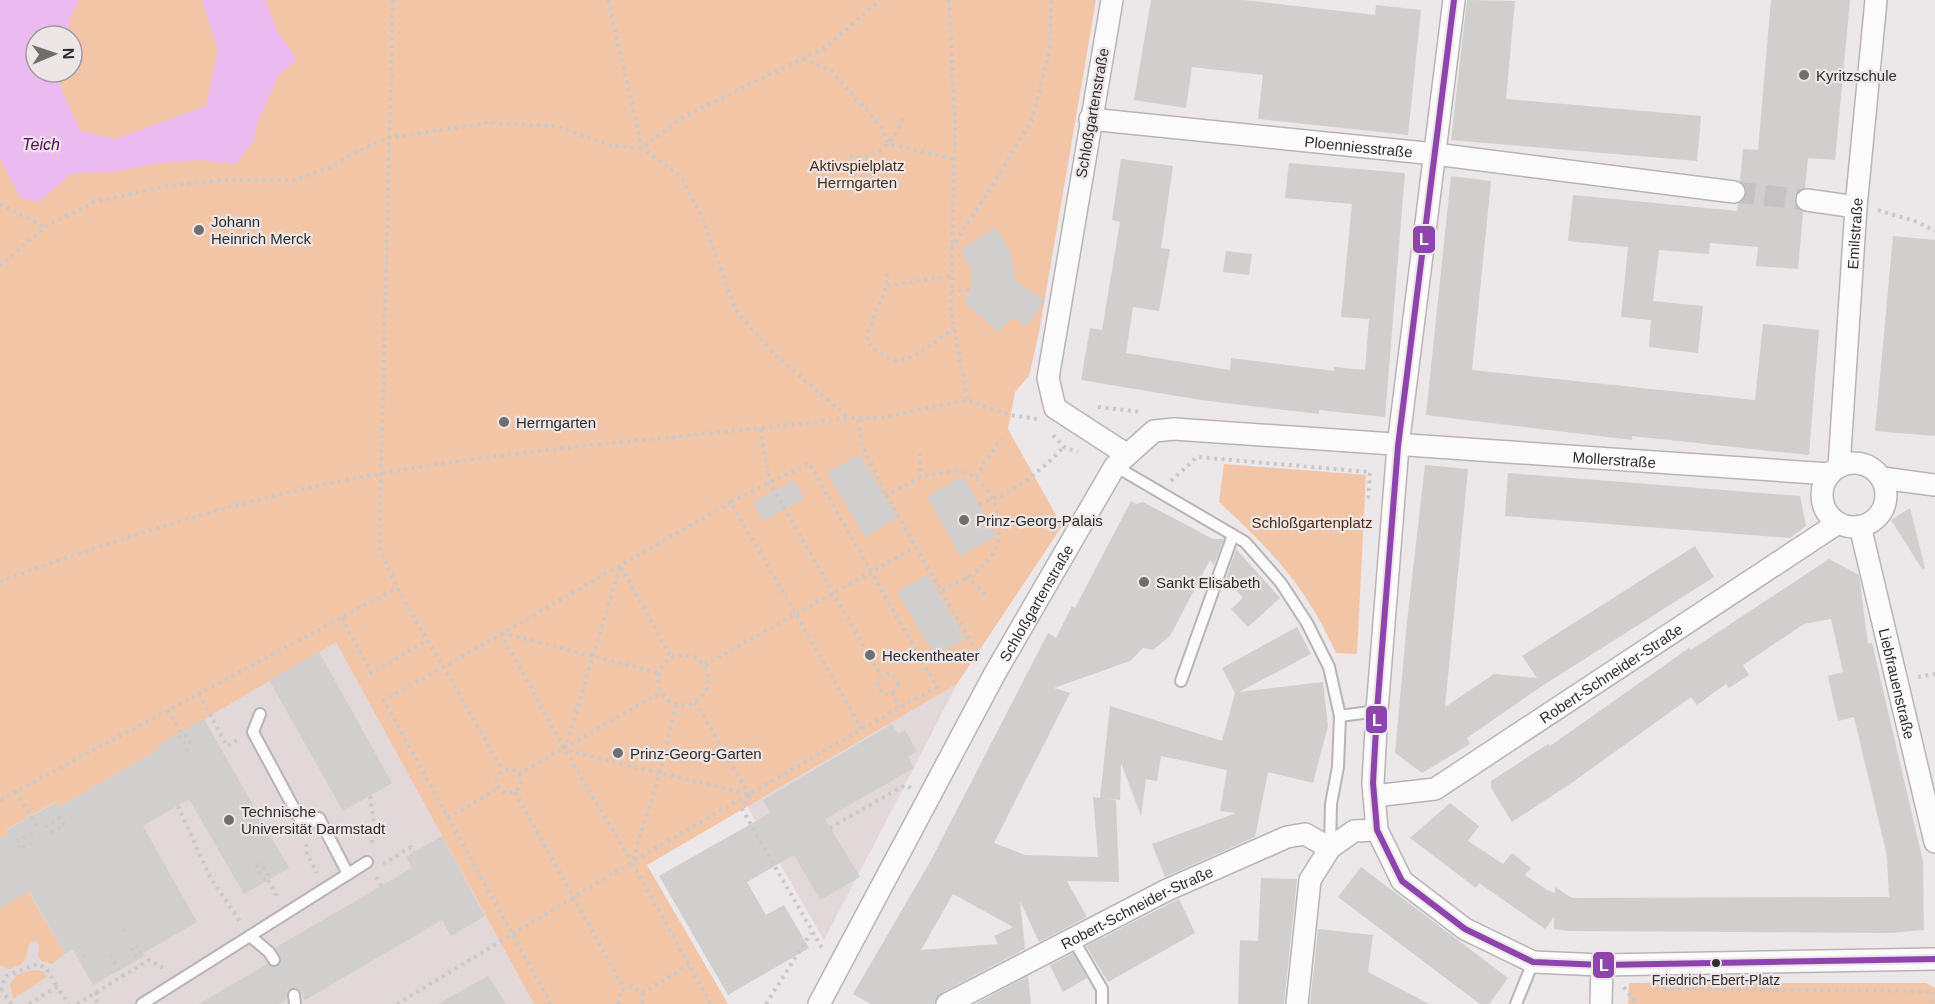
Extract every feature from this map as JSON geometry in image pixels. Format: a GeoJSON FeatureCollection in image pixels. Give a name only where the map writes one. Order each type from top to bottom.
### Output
{"type":"FeatureCollection","features":[{"type":"Feature","properties":{"kind":"street","name":"Schloßgartenstraße"},"geometry":{"type":"LineString","coordinates":[[1059,411],[1055,408],[1048,378],[1090,119],[1112,0]]}},
{"type":"Feature","properties":{"kind":"street"},"geometry":{"type":"LineString","coordinates":[[1454,0],[1398,446],[1377,711],[1374,796],[1377,830],[1402,881],[1465,929],[1533,962],[1602,965],[1935,959]]}},
{"type":"Feature","properties":{"kind":"street","name":"Emilstraße"},"geometry":{"type":"LineString","coordinates":[[1834,470],[1876,0]]}},
{"type":"Feature","properties":{"kind":"street","name":"Ploenniesstraße"},"geometry":{"type":"LineString","coordinates":[[1090,119],[1435,154],[1734,192]]}},
{"type":"Feature","properties":{"kind":"street"},"geometry":{"type":"LineString","coordinates":[[1807,200],[1856,207]]}},
{"type":"Feature","properties":{"kind":"street"},"geometry":{"type":"LineString","coordinates":[[1059,411],[1120,460],[1154,431],[1174,429],[1398,446]]}},
{"type":"Feature","properties":{"kind":"street","name":"Mollerstraße"},"geometry":{"type":"LineString","coordinates":[[1398,446],[1834,470]]}},
{"type":"Feature","properties":{"kind":"street","name":"Schloßgartenstraße"},"geometry":{"type":"LineString","coordinates":[[820,1004],[994,675],[1120,460]]}},
{"type":"Feature","properties":{"kind":"street"},"geometry":{"type":"LineString","coordinates":[[1858,463],[1875,471],[1882,478],[1886,498],[1883,508],[1878,516],[1860,526],[1838,523],[1824,505],[1822,494],[1834,470],[1858,463]]}},
{"type":"Feature","properties":{"kind":"street"},"geometry":{"type":"LineString","coordinates":[[1882,478],[1935,485]]}},
{"type":"Feature","properties":{"kind":"street","name":"Robert-Schneider-Straße"},"geometry":{"type":"LineString","coordinates":[[1374,796],[1435,789],[1838,523]]}},
{"type":"Feature","properties":{"kind":"street","name":"Liebfrauenstraße"},"geometry":{"type":"LineString","coordinates":[[1860,526],[1935,842]]}},
{"type":"Feature","properties":{"kind":"street"},"geometry":{"type":"LineString","coordinates":[[1297,1004],[1310,880],[1330,848],[1354,831],[1377,830]]}},
{"type":"Feature","properties":{"kind":"street","name":"Robert-Schneider-Straße"},"geometry":{"type":"LineString","coordinates":[[947,1004],[1167,890],[1287,837],[1305,834],[1330,848]]}},
{"type":"Feature","properties":{"kind":"street"},"geometry":{"type":"LineString","coordinates":[[1601,1004],[1602,965]]}},
{"type":"Feature","properties":{"kind":"lane"},"geometry":{"type":"LineString","coordinates":[[1120,460],[1159,492],[1245,542],[1281,583],[1308,623],[1329,667],[1340,716],[1330,848]]}},
{"type":"Feature","properties":{"kind":"lane"},"geometry":{"type":"LineString","coordinates":[[1181,681],[1233,535]]}},
{"type":"Feature","properties":{"kind":"lane"},"geometry":{"type":"LineString","coordinates":[[1340,716],[1377,711]]}},
{"type":"Feature","properties":{"kind":"lane"},"geometry":{"type":"LineString","coordinates":[[260,714],[253,732],[304,826],[319,818],[348,874]]}},
{"type":"Feature","properties":{"kind":"lane"},"geometry":{"type":"LineString","coordinates":[[142,1004],[367,862]]}},
{"type":"Feature","properties":{"kind":"lane"},"geometry":{"type":"LineString","coordinates":[[250,936],[269,952],[274,960]]}},
{"type":"Feature","properties":{"kind":"lane"},"geometry":{"type":"LineString","coordinates":[[1073,939],[1102,989],[1102,1004]]}},
{"type":"Feature","properties":{"kind":"lane"},"geometry":{"type":"LineString","coordinates":[[1516,1004],[1533,962]]}},
{"type":"Feature","properties":{"kind":"path"},"geometry":{"type":"LineString","coordinates":[[393,0],[379,547],[397,588],[503,770]]}},
{"type":"Feature","properties":{"kind":"path"},"geometry":{"type":"LineString","coordinates":[[608,0],[642,148]]}},
{"type":"Feature","properties":{"kind":"path"},"geometry":{"type":"LineString","coordinates":[[642,148],[683,117],[826,47],[880,0]]}},
{"type":"Feature","properties":{"kind":"path"},"geometry":{"type":"LineString","coordinates":[[949,0],[955,122],[950,276],[954,328],[967,400]]}},
{"type":"Feature","properties":{"kind":"path"},"geometry":{"type":"LineString","coordinates":[[950,248],[988,193],[1032,120],[1050,49],[1051,0]]}},
{"type":"Feature","properties":{"kind":"path"},"geometry":{"type":"LineString","coordinates":[[803,59],[831,70],[875,118],[889,144],[954,159]]}},
{"type":"Feature","properties":{"kind":"path"},"geometry":{"type":"LineString","coordinates":[[850,156],[860,158],[874,156],[889,144],[903,118]]}},
{"type":"Feature","properties":{"kind":"path"},"geometry":{"type":"LineString","coordinates":[[0,266],[45,227],[94,202],[167,186],[222,180],[295,180],[330,167],[360,150],[389,138],[488,123],[556,126],[612,146],[642,148],[680,176],[700,212],[736,311],[776,356],[849,418]]}},
{"type":"Feature","properties":{"kind":"path"},"geometry":{"type":"LineString","coordinates":[[0,204],[45,227]]}},
{"type":"Feature","properties":{"kind":"path"},"geometry":{"type":"LineString","coordinates":[[1856,207],[1885,211],[1935,231]]}},
{"type":"Feature","properties":{"kind":"path"},"geometry":{"type":"LineString","coordinates":[[887,273],[887,286],[868,328],[867,342],[890,361],[904,360],[915,355],[954,328]]}},
{"type":"Feature","properties":{"kind":"path"},"geometry":{"type":"LineString","coordinates":[[887,286],[950,276]]}},
{"type":"Feature","properties":{"kind":"path"},"geometry":{"type":"LineString","coordinates":[[951,291],[971,290]]}},
{"type":"Feature","properties":{"kind":"path"},"geometry":{"type":"LineString","coordinates":[[0,581],[89,549],[269,497],[382,474],[556,449],[849,418],[858,420],[967,400],[1022,418],[1037,419],[1059,411]]}},
{"type":"Feature","properties":{"kind":"path"},"geometry":{"type":"LineString","coordinates":[[1088,406],[1152,414]]}},
{"type":"Feature","properties":{"kind":"path"},"geometry":{"type":"LineString","coordinates":[[858,420],[862,446],[887,496],[977,653],[994,675]]}},
{"type":"Feature","properties":{"kind":"path"},"geometry":{"type":"LineString","coordinates":[[760,429],[770,483],[880,676],[877,684],[880,691],[892,693]]}},
{"type":"Feature","properties":{"kind":"path"},"geometry":{"type":"LineString","coordinates":[[976,477],[1001,438]]}},
{"type":"Feature","properties":{"kind":"path"},"geometry":{"type":"LineString","coordinates":[[979,504],[994,499],[1034,477],[1064,447]]}},
{"type":"Feature","properties":{"kind":"path"},"geometry":{"type":"LineString","coordinates":[[919,453],[920,477]]}},
{"type":"Feature","properties":{"kind":"path"},"geometry":{"type":"LineString","coordinates":[[1159,492],[1197,457],[1370,472],[1368,507]]}},
{"type":"Feature","properties":{"kind":"path"},"geometry":{"type":"LineString","coordinates":[[397,1004],[513,934],[573,899],[632,862],[937,687],[809,463],[731,502],[384,701],[513,934],[551,1004]]}},
{"type":"Feature","properties":{"kind":"path"},"geometry":{"type":"LineString","coordinates":[[887,496],[920,477],[956,470],[976,477],[994,499],[1001,526],[997,548],[987,562],[941,591]]}},
{"type":"Feature","properties":{"kind":"path"},"geometry":{"type":"LineString","coordinates":[[731,502],[862,729]]}},
{"type":"Feature","properties":{"kind":"path"},"geometry":{"type":"LineString","coordinates":[[1001,526],[1053,526]]}},
{"type":"Feature","properties":{"kind":"path"},"geometry":{"type":"LineString","coordinates":[[705,665],[915,548]]}},
{"type":"Feature","properties":{"kind":"path"},"geometry":{"type":"LineString","coordinates":[[565,750],[621,567]]}},
{"type":"Feature","properties":{"kind":"path"},"geometry":{"type":"LineString","coordinates":[[621,567],[671,657]]}},
{"type":"Feature","properties":{"kind":"path"},"geometry":{"type":"LineString","coordinates":[[968,576],[988,597]]}},
{"type":"Feature","properties":{"kind":"path"},"geometry":{"type":"LineString","coordinates":[[0,800],[397,588]]}},
{"type":"Feature","properties":{"kind":"path"},"geometry":{"type":"LineString","coordinates":[[342,618],[371,672],[428,640]]}},
{"type":"Feature","properties":{"kind":"path"},"geometry":{"type":"LineString","coordinates":[[501,633],[659,673]]}},
{"type":"Feature","properties":{"kind":"path"},"geometry":{"type":"LineString","coordinates":[[501,633],[565,750],[632,862],[711,1004]]}},
{"type":"Feature","properties":{"kind":"path"},"geometry":{"type":"LineString","coordinates":[[684,654],[692,656],[705,665],[709,682],[702,697],[695,702],[676,704],[661,692],[659,673],[664,662],[671,657],[684,654]]}},
{"type":"Feature","properties":{"kind":"path"},"geometry":{"type":"LineString","coordinates":[[880,676],[889,673],[895,676],[897,688],[892,693]]}},
{"type":"Feature","properties":{"kind":"path"},"geometry":{"type":"LineString","coordinates":[[519,774],[565,750],[661,692]]}},
{"type":"Feature","properties":{"kind":"path"},"geometry":{"type":"LineString","coordinates":[[892,693],[900,707]]}},
{"type":"Feature","properties":{"kind":"path"},"geometry":{"type":"LineString","coordinates":[[199,694],[227,746]]}},
{"type":"Feature","properties":{"kind":"path"},"geometry":{"type":"LineString","coordinates":[[695,702],[749,794]]}},
{"type":"Feature","properties":{"kind":"path"},"geometry":{"type":"LineString","coordinates":[[632,862],[660,772],[676,704]]}},
{"type":"Feature","properties":{"kind":"path"},"geometry":{"type":"LineString","coordinates":[[168,710],[181,733]]}},
{"type":"Feature","properties":{"kind":"path"},"geometry":{"type":"LineString","coordinates":[[220,749],[253,732]]}},
{"type":"Feature","properties":{"kind":"path"},"geometry":{"type":"LineString","coordinates":[[188,751],[180,737],[185,734],[193,748]]}},
{"type":"Feature","properties":{"kind":"path"},"geometry":{"type":"LineString","coordinates":[[565,750],[749,794]]}},
{"type":"Feature","properties":{"kind":"path"},"geometry":{"type":"LineString","coordinates":[[503,770],[513,770],[519,774],[521,782],[514,792],[507,794],[498,788],[496,780],[503,770]]}},
{"type":"Feature","properties":{"kind":"path"},"geometry":{"type":"LineString","coordinates":[[830,828],[905,785],[930,797]]}},
{"type":"Feature","properties":{"kind":"path"},"geometry":{"type":"LineString","coordinates":[[448,818],[498,788]]}},
{"type":"Feature","properties":{"kind":"path"},"geometry":{"type":"LineString","coordinates":[[16,791],[37,827]]}},
{"type":"Feature","properties":{"kind":"path"},"geometry":{"type":"LineString","coordinates":[[514,792],[624,988]]}},
{"type":"Feature","properties":{"kind":"path"},"geometry":{"type":"LineString","coordinates":[[749,794],[742,809],[820,947],[842,963]]}},
{"type":"Feature","properties":{"kind":"path"},"geometry":{"type":"LineString","coordinates":[[367,862],[375,832],[370,796]]}},
{"type":"Feature","properties":{"kind":"path"},"geometry":{"type":"LineString","coordinates":[[178,806],[210,877],[250,936]]}},
{"type":"Feature","properties":{"kind":"path"},"geometry":{"type":"LineString","coordinates":[[45,826],[60,818],[64,825],[49,834]]}},
{"type":"Feature","properties":{"kind":"path"},"geometry":{"type":"LineString","coordinates":[[33,834],[16,842],[20,849],[36,841]]}},
{"type":"Feature","properties":{"kind":"path"},"geometry":{"type":"LineString","coordinates":[[388,861],[411,847],[414,852]]}},
{"type":"Feature","properties":{"kind":"path"},"geometry":{"type":"LineString","coordinates":[[307,854],[315,869]]}},
{"type":"Feature","properties":{"kind":"path"},"geometry":{"type":"LineString","coordinates":[[268,880],[272,887]]}},
{"type":"Feature","properties":{"kind":"path"},"geometry":{"type":"LineString","coordinates":[[123,929],[126,934]]}},
{"type":"Feature","properties":{"kind":"path"},"geometry":{"type":"LineString","coordinates":[[766,1004],[812,933]]}},
{"type":"Feature","properties":{"kind":"path"},"geometry":{"type":"LineString","coordinates":[[131,948],[135,957],[140,954],[136,946]]}},
{"type":"Feature","properties":{"kind":"path"},"geometry":{"type":"LineString","coordinates":[[83,955],[86,960]]}},
{"type":"Feature","properties":{"kind":"path"},"geometry":{"type":"LineString","coordinates":[[110,955],[123,976]]}},
{"type":"Feature","properties":{"kind":"path"},"geometry":{"type":"LineString","coordinates":[[77,1004],[149,960]]}},
{"type":"Feature","properties":{"kind":"path"},"geometry":{"type":"LineString","coordinates":[[12,1004],[1,990],[6,976],[37,964],[46,968],[69,1004]]}},
{"type":"Feature","properties":{"kind":"path"},"geometry":{"type":"LineString","coordinates":[[642,993],[689,965]]}},
{"type":"Feature","properties":{"kind":"path"},"geometry":{"type":"LineString","coordinates":[[29,1004],[57,987]]}},
{"type":"Feature","properties":{"kind":"path"},"geometry":{"type":"LineString","coordinates":[[618,1004],[618,994],[624,988],[636,987],[642,993],[643,1004]]}},
{"type":"Feature","properties":{"kind":"path"},"geometry":{"type":"LineString","coordinates":[[1626,989],[1637,989]]}},
{"type":"Feature","properties":{"kind":"path"},"geometry":{"type":"LineString","coordinates":[[1658,989],[1932,991],[1932,1004]]}},
{"type":"Feature","properties":{"kind":"path"},"geometry":{"type":"LineString","coordinates":[[96,992],[97,1004]]}},
{"type":"Feature","properties":{"kind":"shaded area","name":"Technische Universität Darmstadt"},"geometry":{"type":"Polygon","coordinates":[[[336,641],[534,1004],[0,1004],[0,839],[7,834],[5,831],[336,641]]]}},
{"type":"Feature","properties":{"kind":"shaded area"},"geometry":{"type":"Polygon","coordinates":[[[957,684],[905,785],[824,940],[747,806],[957,684]]]}},
{"type":"Feature","properties":{"kind":"green space","name":"Herrngarten"},"geometry":{"type":"Polygon","coordinates":[[[0,0],[1096,0],[1039,333],[1029,376],[1015,392],[1008,429],[1062,526],[957,684],[647,865],[728,1004],[534,1004],[336,642],[59,807],[55,802],[6,830],[7,834],[0,839],[0,0]]]}},
{"type":"Feature","properties":{"kind":"green space","name":"Schloßgartenplatz"},"geometry":{"type":"Polygon","coordinates":[[[1224,464],[1366,475],[1357,654],[1336,653],[1313,608],[1300,589],[1271,553],[1219,502],[1224,464]]]}},
{"type":"Feature","properties":{"kind":"green space"},"geometry":{"type":"Polygon","coordinates":[[[28,891],[65,954],[52,964],[42,961],[38,957],[39,946],[36,940],[28,945],[24,962],[8,969],[0,965],[0,908],[28,891]]]}},
{"type":"Feature","properties":{"kind":"green space"},"geometry":{"type":"Polygon","coordinates":[[[32,970],[43,971],[47,977],[13,999],[10,983],[17,975],[32,970]]]}},
{"type":"Feature","properties":{"kind":"green space","name":"Friedrich-Ebert-Platz"},"geometry":{"type":"Polygon","coordinates":[[[1629,983],[1926,983],[1935,988],[1935,1004],[1628,1004],[1629,983]]]}},
{"type":"Feature","properties":{"kind":"water","name":"Teich"},"geometry":{"type":"Polygon","coordinates":[[[0,0],[79,0],[69,24],[24,24],[24,84],[60,84],[80,131],[116,139],[206,106],[218,50],[202,0],[265,0],[278,32],[297,60],[279,74],[258,121],[254,140],[236,164],[198,160],[157,163],[114,172],[72,173],[39,202],[20,198],[0,159],[0,0]]]}},
{"type":"Feature","properties":{"kind":"building"},"geometry":{"type":"Polygon","coordinates":[[[1151,0],[1244,0],[1375,15],[1376,5],[1421,10],[1408,135],[1258,119],[1263,75],[1192,67],[1186,108],[1134,100],[1151,0]]]}},
{"type":"Feature","properties":{"kind":"building"},"geometry":{"type":"Polygon","coordinates":[[[1467,0],[1515,1],[1506,99],[1701,116],[1697,161],[1451,140],[1467,0]]]}},
{"type":"Feature","properties":{"kind":"building","name":"Kyritzschule"},"geometry":{"type":"Polygon","coordinates":[[[1771,0],[1850,0],[1835,160],[1808,158],[1805,188],[1797,192],[1795,198],[1795,205],[1803,212],[1798,269],[1756,266],[1758,247],[1710,243],[1709,254],[1659,250],[1653,301],[1703,306],[1698,353],[1649,347],[1651,320],[1621,317],[1628,247],[1568,241],[1573,195],[1737,211],[1738,204],[1744,200],[1747,193],[1740,181],[1743,149],[1758,150],[1771,0]]]}},
{"type":"Feature","properties":{"kind":"building"},"geometry":{"type":"Polygon","coordinates":[[[1121,159],[1173,166],[1161,248],[1170,249],[1159,311],[1133,307],[1126,353],[1230,370],[1231,358],[1334,371],[1334,367],[1365,370],[1369,319],[1341,317],[1352,204],[1285,198],[1289,163],[1405,173],[1385,417],[1319,410],[1319,414],[1201,400],[1081,380],[1090,328],[1102,330],[1120,222],[1112,220],[1121,159]]]}},
{"type":"Feature","properties":{"kind":"building"},"geometry":{"type":"Polygon","coordinates":[[[1451,176],[1491,181],[1472,370],[1755,400],[1763,324],[1819,330],[1809,455],[1632,436],[1632,440],[1426,415],[1451,176]]]}},
{"type":"Feature","properties":{"kind":"building"},"geometry":{"type":"Polygon","coordinates":[[[995,227],[1010,251],[1016,281],[1045,301],[1027,326],[1013,317],[998,332],[964,302],[971,290],[972,271],[961,250],[995,227]]]}},
{"type":"Feature","properties":{"kind":"building"},"geometry":{"type":"Polygon","coordinates":[[[1893,236],[1935,240],[1935,436],[1875,431],[1893,236]]]}},
{"type":"Feature","properties":{"kind":"building"},"geometry":{"type":"Polygon","coordinates":[[[1226,251],[1252,254],[1249,275],[1223,272],[1226,251]]]}},
{"type":"Feature","properties":{"kind":"building"},"geometry":{"type":"Polygon","coordinates":[[[860,454],[897,518],[865,537],[827,473],[860,454]]]}},
{"type":"Feature","properties":{"kind":"building"},"geometry":{"type":"Polygon","coordinates":[[[1425,465],[1468,469],[1445,707],[1494,674],[1537,678],[1522,656],[1695,546],[1714,577],[1542,686],[1467,738],[1470,744],[1422,773],[1395,753],[1425,465]]]}},
{"type":"Feature","properties":{"kind":"building"},"geometry":{"type":"Polygon","coordinates":[[[1508,473],[1800,496],[1806,526],[1790,538],[1505,516],[1508,473]]]}},
{"type":"Feature","properties":{"kind":"building","name":"Prinz-Georg-Palais"},"geometry":{"type":"Polygon","coordinates":[[[963,476],[997,536],[960,556],[927,496],[963,476]]]}},
{"type":"Feature","properties":{"kind":"building"},"geometry":{"type":"Polygon","coordinates":[[[795,480],[804,499],[763,521],[753,502],[795,480]]]}},
{"type":"Feature","properties":{"kind":"building"},"geometry":{"type":"Polygon","coordinates":[[[1131,501],[1136,504],[1143,502],[1213,539],[1224,539],[1214,565],[1210,560],[1170,636],[1153,650],[1143,648],[1130,661],[1054,688],[1070,693],[994,843],[1025,855],[1098,857],[1093,797],[1100,798],[1110,706],[1222,741],[1235,693],[1222,668],[1297,627],[1311,654],[1239,692],[1323,682],[1328,726],[1313,783],[1268,772],[1255,837],[1165,877],[1152,844],[1236,813],[1220,811],[1227,770],[1161,756],[1157,781],[1146,779],[1141,816],[1121,763],[1120,800],[1102,798],[1116,800],[1119,882],[1067,881],[1087,917],[1039,942],[1020,901],[1025,949],[941,993],[934,1004],[871,1004],[853,994],[930,862],[1048,633],[1056,638],[1072,606],[1075,608],[1131,501]],[[953,894],[921,950],[998,944],[994,936],[1013,927],[953,894]]]}},
{"type":"Feature","properties":{"kind":"building"},"geometry":{"type":"Polygon","coordinates":[[[1910,508],[1925,568],[1922,569],[1891,520],[1910,508]]]}},
{"type":"Feature","properties":{"kind":"building"},"geometry":{"type":"Polygon","coordinates":[[[1236,549],[1280,598],[1248,627],[1231,609],[1243,598],[1226,578],[1236,549]]]}},
{"type":"Feature","properties":{"kind":"building"},"geometry":{"type":"Polygon","coordinates":[[[1829,559],[1859,575],[1868,644],[1872,643],[1923,861],[1924,930],[1890,933],[1569,931],[1554,929],[1554,917],[1545,929],[1479,883],[1476,888],[1410,838],[1450,803],[1479,826],[1468,841],[1503,864],[1512,853],[1531,868],[1525,875],[1547,890],[1555,893],[1555,887],[1572,898],[1889,897],[1887,856],[1854,717],[1838,721],[1828,676],[1843,672],[1831,619],[1804,624],[1743,665],[1749,675],[1729,688],[1726,684],[1697,705],[1691,697],[1573,782],[1512,822],[1491,788],[1491,781],[1548,744],[1550,746],[1689,648],[1691,650],[1829,559]]]}},
{"type":"Feature","properties":{"kind":"building"},"geometry":{"type":"Polygon","coordinates":[[[928,574],[965,639],[935,656],[897,592],[928,574]]]}},
{"type":"Feature","properties":{"kind":"building"},"geometry":{"type":"Polygon","coordinates":[[[319,652],[392,783],[343,811],[269,680],[319,652]]]}},
{"type":"Feature","properties":{"kind":"building"},"geometry":{"type":"Polygon","coordinates":[[[204,719],[289,868],[244,894],[189,799],[143,826],[197,922],[143,953],[145,956],[93,985],[73,950],[65,954],[29,891],[0,908],[0,839],[7,834],[5,831],[15,825],[56,802],[59,807],[159,749],[157,746],[204,719]]]}},
{"type":"Feature","properties":{"kind":"building"},"geometry":{"type":"Polygon","coordinates":[[[892,724],[898,734],[905,730],[917,751],[908,757],[914,768],[825,819],[860,877],[820,900],[794,855],[747,882],[766,915],[784,905],[809,948],[728,995],[659,876],[770,813],[763,800],[892,724]]]}},
{"type":"Feature","properties":{"kind":"building"},"geometry":{"type":"Polygon","coordinates":[[[442,836],[485,916],[451,936],[442,920],[305,1000],[300,990],[294,988],[287,991],[287,999],[278,1004],[199,1004],[267,964],[278,966],[281,959],[275,948],[412,868],[406,857],[442,836]]]}},
{"type":"Feature","properties":{"kind":"building"},"geometry":{"type":"Polygon","coordinates":[[[1361,867],[1508,978],[1489,1004],[1480,1004],[1338,897],[1361,867]]]}},
{"type":"Feature","properties":{"kind":"building"},"geometry":{"type":"Polygon","coordinates":[[[1261,878],[1297,879],[1284,1004],[1238,1004],[1240,940],[1258,941],[1261,878]]]}},
{"type":"Feature","properties":{"kind":"building"},"geometry":{"type":"Polygon","coordinates":[[[1179,899],[1195,933],[1108,982],[1086,946],[1179,899]]]}},
{"type":"Feature","properties":{"kind":"building"},"geometry":{"type":"Polygon","coordinates":[[[1318,929],[1373,935],[1368,972],[1429,1004],[1310,1004],[1318,929]]]}},
{"type":"Feature","properties":{"kind":"building"},"geometry":{"type":"Polygon","coordinates":[[[1073,953],[1087,978],[1063,992],[1050,965],[1073,953]]]}},
{"type":"Feature","properties":{"kind":"building"},"geometry":{"type":"Polygon","coordinates":[[[488,976],[506,1004],[438,1004],[488,976]]]}},
{"type":"Feature","properties":{"kind":"building"},"geometry":{"type":"Polygon","coordinates":[[[1028,976],[1031,1004],[975,1004],[1028,976]]]}},
{"type":"Feature","properties":{"kind":"tunnel"},"geometry":{"type":"LineString","coordinates":[[1734,192],[1807,200]]}},
{"type":"Feature","properties":{"kind":"transit line","name":"L"},"geometry":{"type":"LineString","coordinates":[[1454,0],[1398,446],[1377,711],[1373,783],[1377,830],[1402,881],[1465,929],[1533,962],[1602,965],[1935,959]]}},
{"type":"Feature","properties":{"kind":"place","name":"Kyritzschule"},"geometry":{"type":"Point","coordinates":[1804,75]}},
{"type":"Feature","properties":{"kind":"place","name":"Johann Heinrich Merck"},"geometry":{"type":"Point","coordinates":[199,230]}},
{"type":"Feature","properties":{"kind":"place","name":"Herrngarten"},"geometry":{"type":"Point","coordinates":[504,422]}},
{"type":"Feature","properties":{"kind":"place","name":"Prinz-Georg-Palais"},"geometry":{"type":"Point","coordinates":[964,520]}},
{"type":"Feature","properties":{"kind":"place","name":"Sankt Elisabeth"},"geometry":{"type":"Point","coordinates":[1144,582]}},
{"type":"Feature","properties":{"kind":"place","name":"Heckentheater"},"geometry":{"type":"Point","coordinates":[870,655]}},
{"type":"Feature","properties":{"kind":"place","name":"Prinz-Georg-Garten"},"geometry":{"type":"Point","coordinates":[618,753]}},
{"type":"Feature","properties":{"kind":"place","name":"Technische Universität Darmstadt"},"geometry":{"type":"Point","coordinates":[229,820]}},
{"type":"Feature","properties":{"kind":"place","name":"Friedrich-Ebert-Platz"},"geometry":{"type":"Point","coordinates":[1716,963]}},
{"type":"Feature","properties":{"kind":"park label","name":"Aktivspielplatz Herrngarten"},"geometry":{"type":"Point","coordinates":[857,174]}}]}
